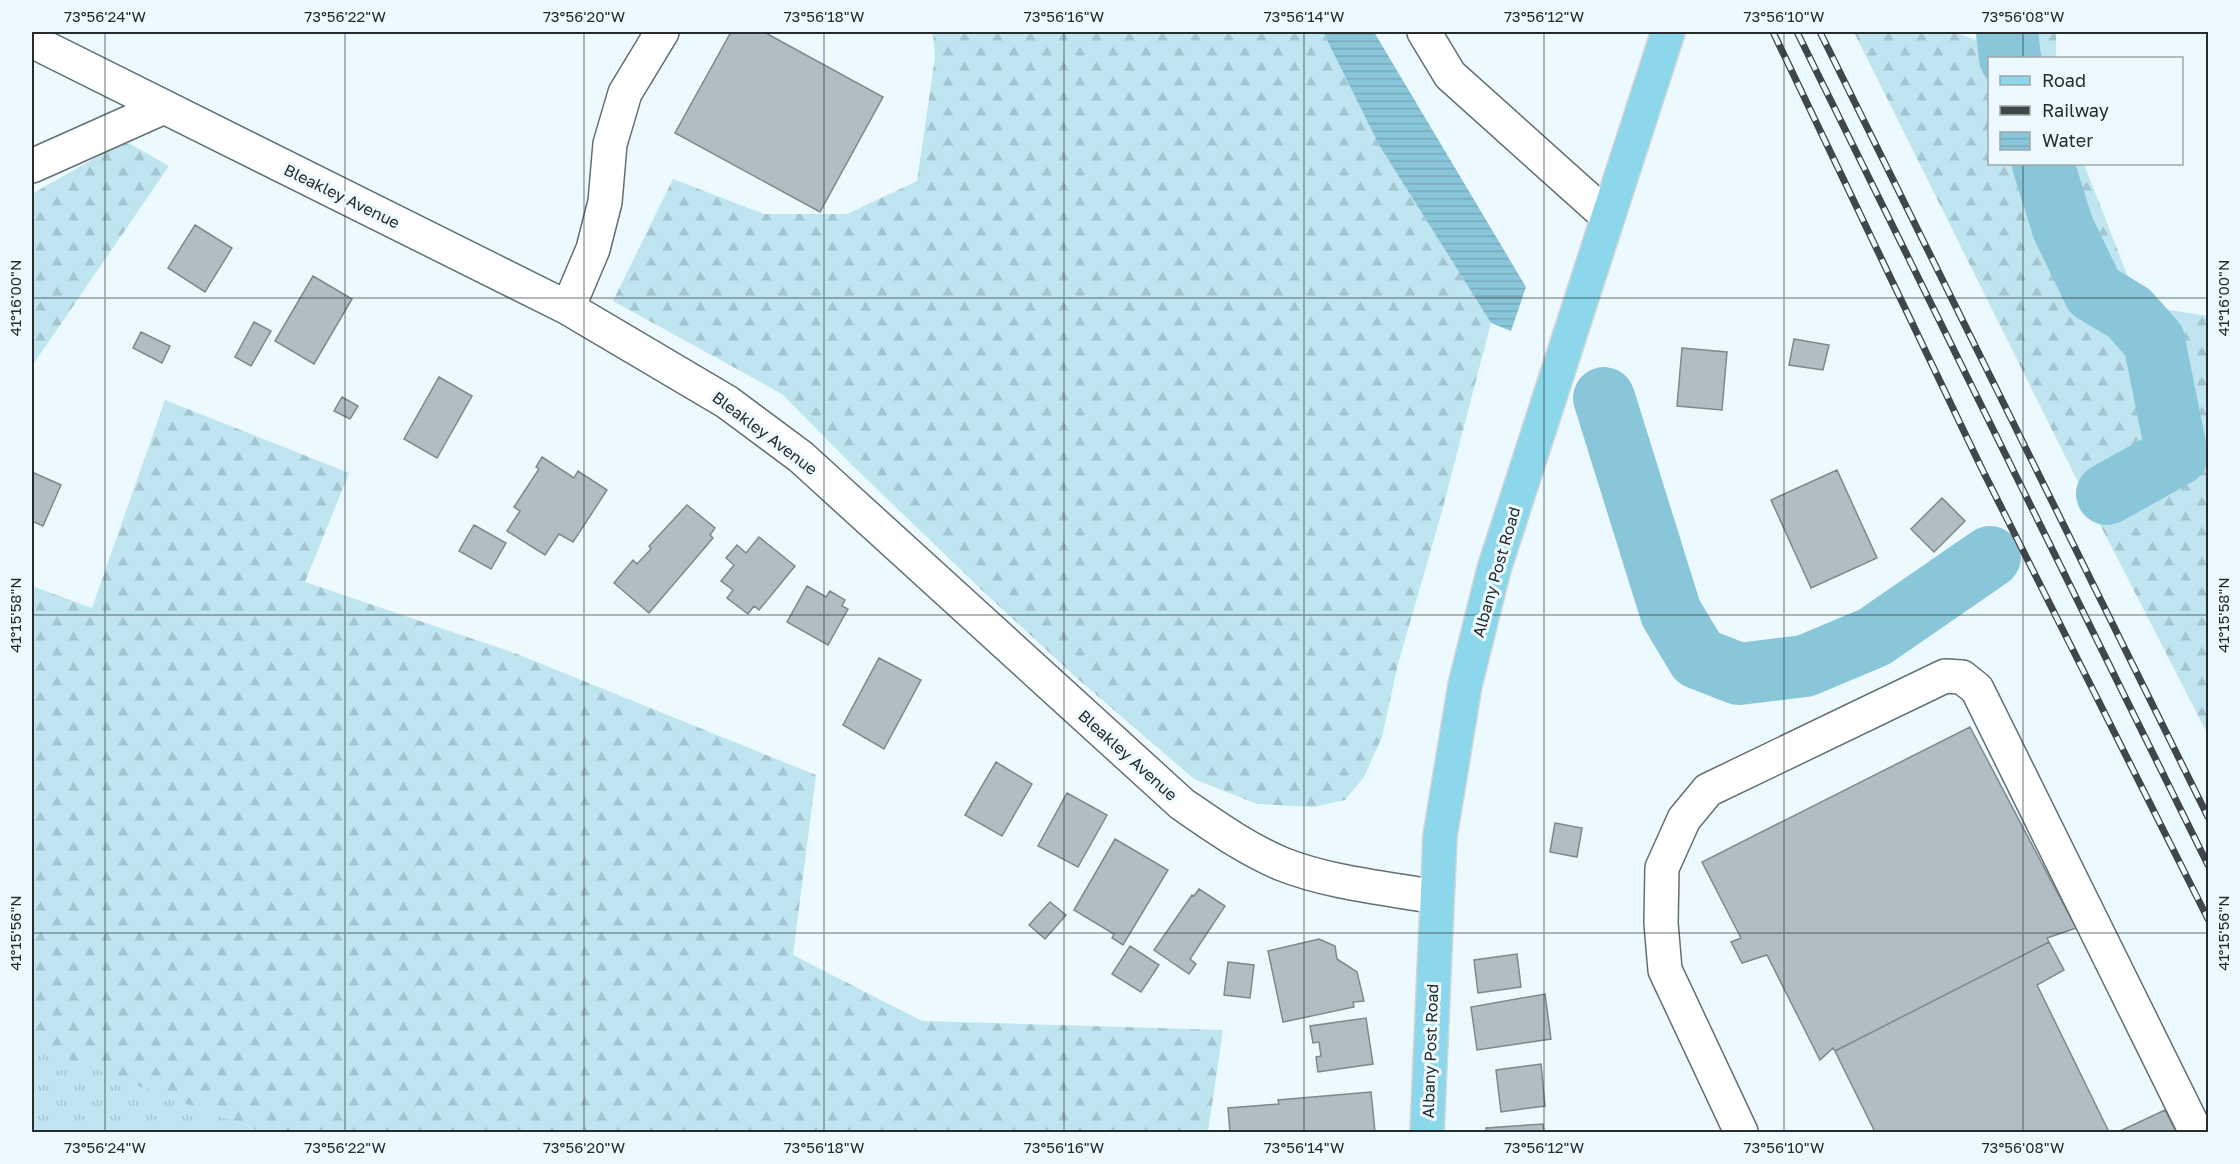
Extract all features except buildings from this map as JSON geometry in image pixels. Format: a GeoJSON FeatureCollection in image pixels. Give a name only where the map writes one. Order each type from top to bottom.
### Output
{"type":"FeatureCollection","features":[{"type":"Feature","properties":{"kind":"main road","name":"Albany Post Road"},"geometry":{"type":"LineString","coordinates":[[1427,1132],[1440,836],[1467,674],[1494,569],[1668,32]]}},
{"type":"Feature","properties":{"kind":"street"},"geometry":{"type":"LineString","coordinates":[[568,308],[593,249],[605,202],[610,144],[625,93],[662,32]]}},
{"type":"Feature","properties":{"kind":"street"},"geometry":{"type":"LineString","coordinates":[[1424,32],[1450,75],[1607,216]]}},
{"type":"Feature","properties":{"kind":"street","name":"Bleakley Avenue"},"geometry":{"type":"LineString","coordinates":[[32,41],[568,308],[727,402],[801,457],[1182,804],[1228,836],[1282,864],[1339,880],[1436,897]]}},
{"type":"Feature","properties":{"kind":"street"},"geometry":{"type":"LineString","coordinates":[[32,166],[164,107]]}},
{"type":"Feature","properties":{"kind":"street"},"geometry":{"type":"LineString","coordinates":[[1741,1132],[1665,970],[1660,923],[1662,868],[1684,819],[1708,790],[1946,676],[1962,677],[1977,689],[2196,1132]]}},
{"type":"Feature","properties":{"kind":"green space"},"geometry":{"type":"Polygon","coordinates":[[[933,32],[1323,32],[1379,145],[1491,323],[1442,511],[1398,664],[1382,737],[1364,777],[1345,800],[1313,807],[1257,804],[1194,779],[1079,680],[986,594],[782,394],[613,301],[673,179],[764,214],[847,214],[917,181],[935,57],[933,32]]]}},
{"type":"Feature","properties":{"kind":"green space"},"geometry":{"type":"Polygon","coordinates":[[[1854,32],[1954,32],[1976,40],[1977,32],[2056,32],[2056,57],[1988,57],[1988,165],[2084,165],[2139,305],[2208,316],[2208,735],[2067,460],[1854,32]]]}},
{"type":"Feature","properties":{"kind":"green space"},"geometry":{"type":"Polygon","coordinates":[[[125,141],[169,166],[32,366],[32,194],[125,141]]]}},
{"type":"Feature","properties":{"kind":"green space"},"geometry":{"type":"Polygon","coordinates":[[[165,400],[349,473],[305,582],[517,654],[816,775],[793,955],[922,1021],[1223,1030],[1208,1132],[262,1132],[32,1046],[32,586],[92,608],[165,400]]]}},
{"type":"Feature","properties":{"kind":"green space"},"geometry":{"type":"Polygon","coordinates":[[[32,1046],[40,1048],[262,1132],[32,1132],[32,1046]]]}},
{"type":"Feature","properties":{"kind":"water"},"geometry":{"type":"Polygon","coordinates":[[[1323,32],[1374,32],[1526,287],[1511,331],[1491,323],[1379,145],[1323,32]]]}},
{"type":"Feature","properties":{"kind":"waterway"},"geometry":{"type":"LineString","coordinates":[[2007,32],[2010,57]]}},
{"type":"Feature","properties":{"kind":"waterway"},"geometry":{"type":"LineString","coordinates":[[2043,165],[2063,228],[2094,292],[2129,313],[2154,341],[2177,455],[2107,494]]}},
{"type":"Feature","properties":{"kind":"waterway"},"geometry":{"type":"LineString","coordinates":[[1604,398],[1671,613],[1698,658],[1739,674],[1805,666],[1874,637],[1990,557]]}},
{"type":"Feature","properties":{"kind":"railway"},"geometry":{"type":"LineString","coordinates":[[1773,32],[1981,467],[2208,919]]}},
{"type":"Feature","properties":{"kind":"railway"},"geometry":{"type":"LineString","coordinates":[[1797,32],[2208,865]]}},
{"type":"Feature","properties":{"kind":"railway"},"geometry":{"type":"LineString","coordinates":[[1820,32],[2208,817]]}}]}
